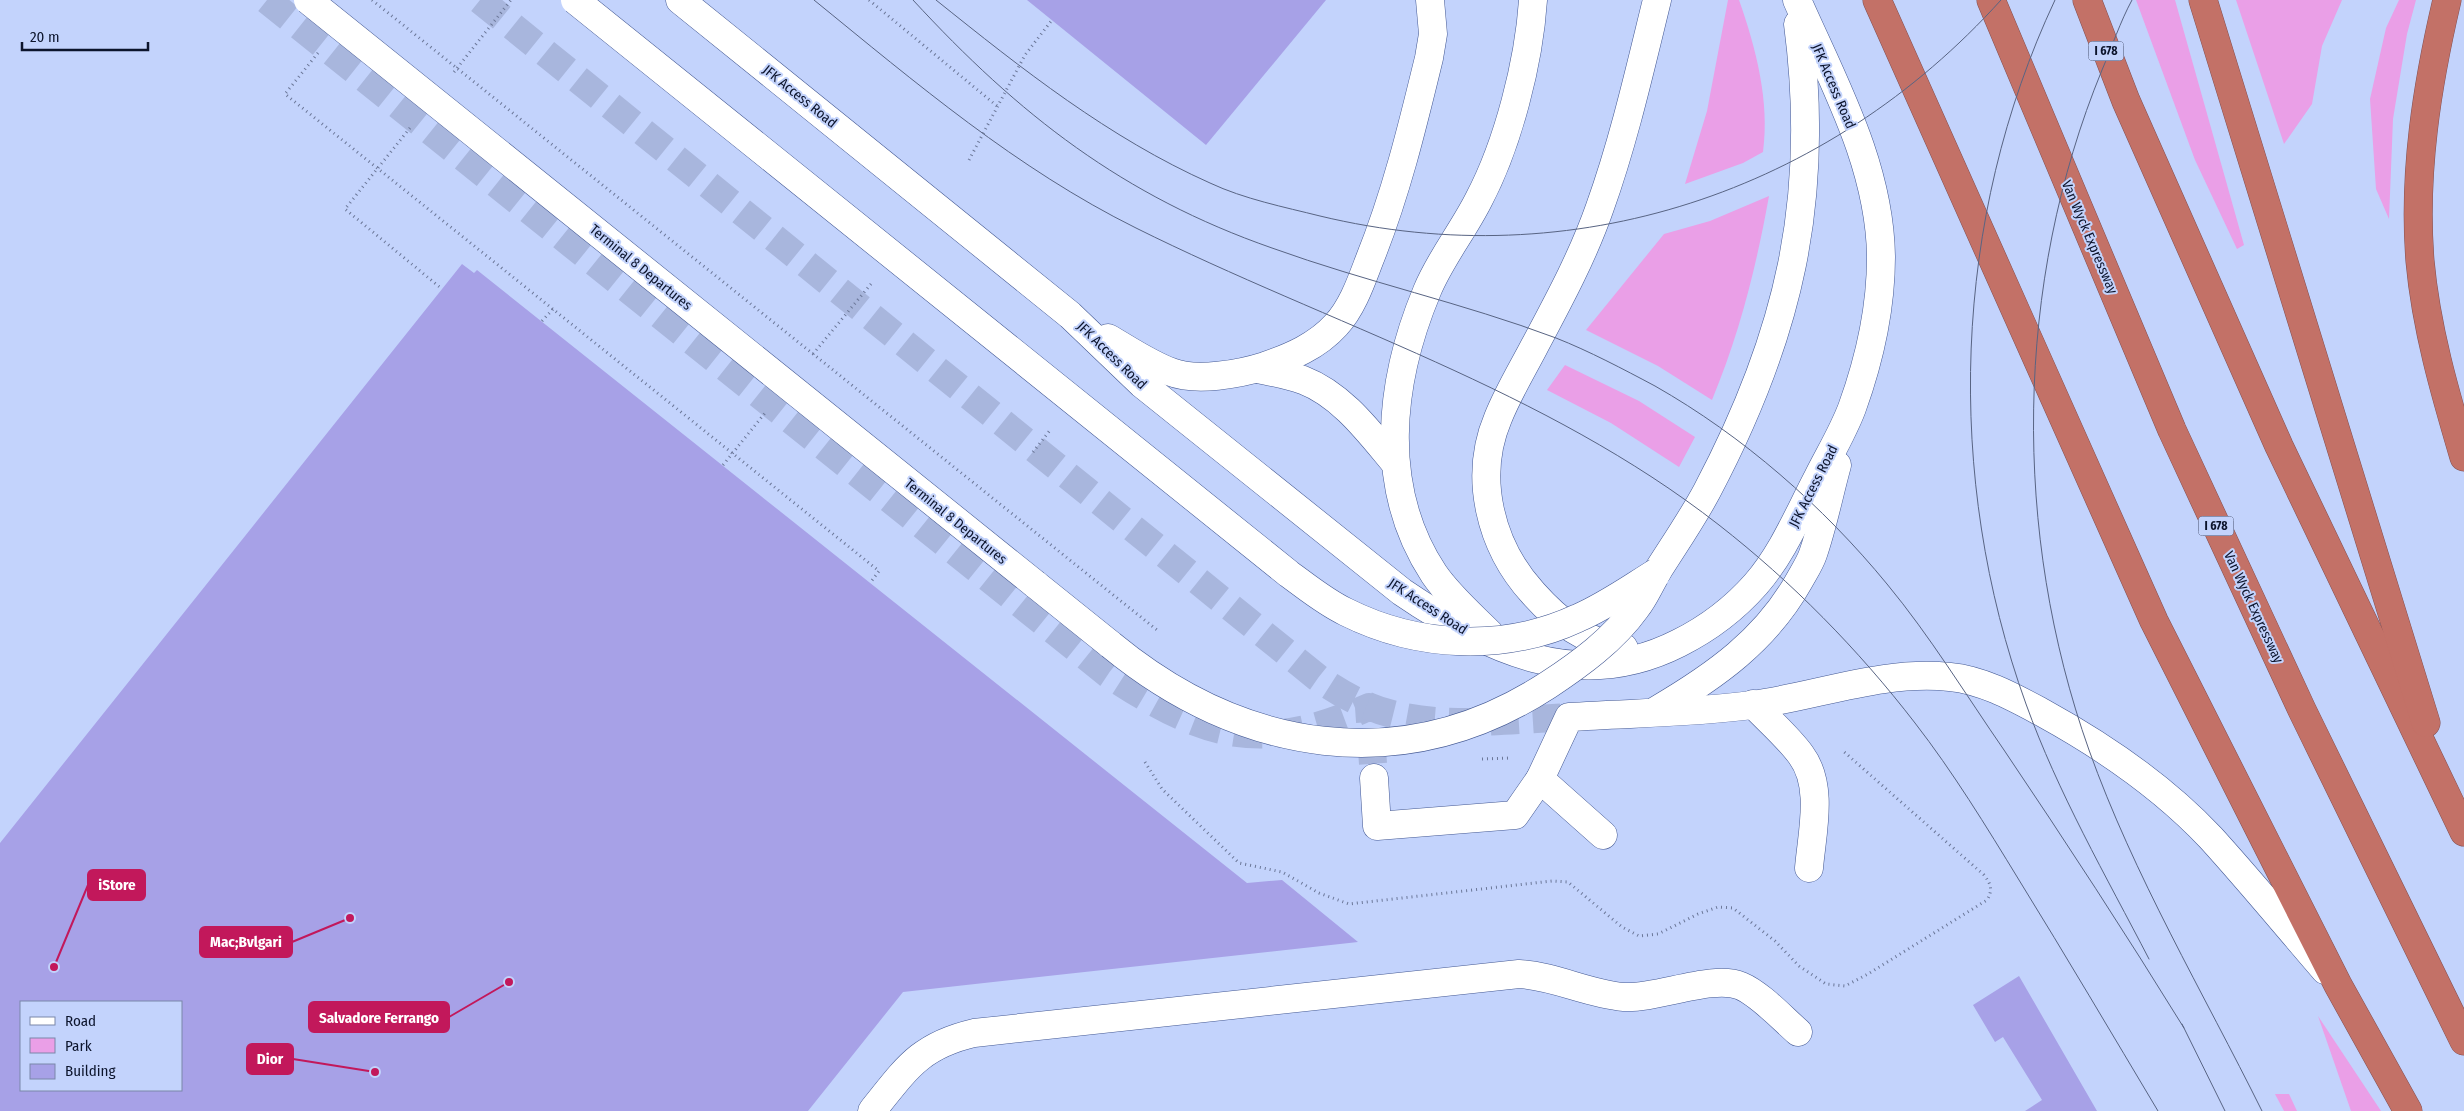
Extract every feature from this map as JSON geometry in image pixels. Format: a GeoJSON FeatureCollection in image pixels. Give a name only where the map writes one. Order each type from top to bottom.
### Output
{"type":"FeatureCollection","features":[{"type":"Feature","properties":{"kind":"highway"},"geometry":{"type":"LineString","coordinates":[[1877,0],[2154,621],[2338,984],[2408,1111]]}},
{"type":"Feature","properties":{"kind":"highway","name":"Van Wyck Expressway"},"geometry":{"type":"LineString","coordinates":[[1991,0],[2172,430],[2302,710],[2464,1041]]}},
{"type":"Feature","properties":{"kind":"highway"},"geometry":{"type":"LineString","coordinates":[[2085,0],[2126,101],[2279,446],[2464,832]]}},
{"type":"Feature","properties":{"kind":"highway"},"geometry":{"type":"LineString","coordinates":[[2203,0],[2450,803]]}},
{"type":"Feature","properties":{"kind":"highway"},"geometry":{"type":"LineString","coordinates":[[2447,0],[2426,101],[2419,209],[2420,261],[2431,329],[2446,395],[2464,457]]}},
{"type":"Feature","properties":{"kind":"street","name":"Terminal 8 Departures"},"geometry":{"type":"LineString","coordinates":[[308,0],[1133,664],[1218,713],[1285,734],[1355,743],[1388,743],[1421,738],[1477,722],[1527,698],[1576,666],[1600,646],[1636,608],[1706,493],[1748,405],[1767,359],[1793,270],[1805,177],[1806,135],[1806,86],[1796,0]]}},
{"type":"Feature","properties":{"kind":"street"},"geometry":{"type":"LineString","coordinates":[[575,0],[1281,568],[1344,611],[1373,625],[1423,638],[1458,641],[1505,639],[1553,629],[1578,618],[1657,572]]}},
{"type":"Feature","properties":{"kind":"street","name":"JFK Access Road"},"geometry":{"type":"LineString","coordinates":[[680,0],[1070,315],[1142,384],[1372,569],[1437,615],[1506,650],[1556,663],[1591,666],[1611,666],[1665,650],[1715,623],[1757,582],[1791,530],[1851,410],[1864,369],[1877,302],[1880,257],[1878,220],[1872,185],[1850,119],[1796,0]]}},
{"type":"Feature","properties":{"kind":"street"},"geometry":{"type":"LineString","coordinates":[[1070,315],[1155,365],[1173,373],[1214,376],[1258,369],[1290,357],[1325,336],[1338,324],[1361,282],[1390,209],[1417,107],[1433,34],[1430,0]]}},
{"type":"Feature","properties":{"kind":"street"},"geometry":{"type":"LineString","coordinates":[[1506,650],[1453,597],[1434,574],[1419,548],[1408,519],[1395,463],[1393,433],[1396,401],[1412,330],[1428,290],[1479,199],[1495,163],[1522,72],[1532,24],[1534,0]]}},
{"type":"Feature","properties":{"kind":"street"},"geometry":{"type":"LineString","coordinates":[[1657,0],[1639,77],[1600,208],[1566,285],[1498,418],[1490,444],[1486,476],[1488,506],[1497,536],[1509,562],[1548,610],[1572,630],[1594,641],[1615,647],[1665,650]]}},
{"type":"Feature","properties":{"kind":"street"},"geometry":{"type":"LineString","coordinates":[[1258,369],[1303,380],[1328,394],[1360,421],[1395,463]]}},
{"type":"Feature","properties":{"kind":"street"},"geometry":{"type":"LineString","coordinates":[[1654,711],[1702,684],[1733,660],[1760,635],[1786,604],[1813,555],[1851,410]]}},
{"type":"Feature","properties":{"kind":"street"},"geometry":{"type":"LineString","coordinates":[[1374,778],[1377,826],[1515,816],[1540,779],[1569,717],[1753,704],[1853,684],[1920,675],[1953,677],[1980,684],[2010,696],[2067,726],[2152,786],[2210,837],[2338,984]]}},
{"type":"Feature","properties":{"kind":"street"},"geometry":{"type":"LineString","coordinates":[[1753,704],[1802,756],[1809,770],[1815,804],[1809,868]]}},
{"type":"Feature","properties":{"kind":"street"},"geometry":{"type":"LineString","coordinates":[[1540,779],[1603,835]]}},
{"type":"Feature","properties":{"kind":"street"},"geometry":{"type":"LineString","coordinates":[[872,1111],[916,1059],[934,1046],[974,1033],[1520,974],[1536,975],[1599,993],[1625,997],[1727,983],[1741,986],[1752,993],[1798,1032]]}},
{"type":"Feature","properties":{"kind":"path"},"geometry":{"type":"LineString","coordinates":[[372,0],[1163,635]]}},
{"type":"Feature","properties":{"kind":"path"},"geometry":{"type":"LineString","coordinates":[[450,77],[511,0]]}},
{"type":"Feature","properties":{"kind":"path"},"geometry":{"type":"LineString","coordinates":[[869,0],[998,106]]}},
{"type":"Feature","properties":{"kind":"path"},"geometry":{"type":"LineString","coordinates":[[969,160],[1025,54],[1052,20]]}},
{"type":"Feature","properties":{"kind":"path"},"geometry":{"type":"LineString","coordinates":[[285,94],[879,571],[870,583]]}},
{"type":"Feature","properties":{"kind":"path"},"geometry":{"type":"LineString","coordinates":[[413,124],[345,209],[442,289]]}},
{"type":"Feature","properties":{"kind":"path"},"geometry":{"type":"LineString","coordinates":[[808,361],[875,279]]}},
{"type":"Feature","properties":{"kind":"path"},"geometry":{"type":"LineString","coordinates":[[542,321],[553,309]]}},
{"type":"Feature","properties":{"kind":"path"},"geometry":{"type":"LineString","coordinates":[[723,465],[766,412]]}},
{"type":"Feature","properties":{"kind":"path"},"geometry":{"type":"LineString","coordinates":[[1145,762],[1162,789],[1239,863],[1282,872],[1319,892],[1349,904],[1552,881],[1568,882],[1622,927],[1639,936],[1658,934],[1698,914],[1718,908],[1733,908],[1775,942],[1799,966],[1826,984],[1845,986],[1868,974],[1987,900],[1991,893],[1991,883],[1840,748]]}},
{"type":"Feature","properties":{"kind":"green space"},"geometry":{"type":"Polygon","coordinates":[[[1728,0],[1739,0],[1756,56],[1765,114],[1763,152],[1743,163],[1685,184],[1707,111],[1728,0]]]}},
{"type":"Feature","properties":{"kind":"green space"},"geometry":{"type":"Polygon","coordinates":[[[2136,0],[2175,0],[2244,245],[2237,249],[2195,160],[2136,0]]]}},
{"type":"Feature","properties":{"kind":"green space"},"geometry":{"type":"Polygon","coordinates":[[[2236,0],[2342,0],[2322,46],[2312,104],[2284,144],[2236,0]]]}},
{"type":"Feature","properties":{"kind":"green space"},"geometry":{"type":"Polygon","coordinates":[[[2399,0],[2416,0],[2407,34],[2393,119],[2389,219],[2376,189],[2370,99],[2386,28],[2399,0]]]}},
{"type":"Feature","properties":{"kind":"green space"},"geometry":{"type":"Polygon","coordinates":[[[1769,196],[1759,249],[1746,300],[1731,350],[1712,400],[1658,366],[1586,330],[1664,234],[1710,221],[1769,196]]]}},
{"type":"Feature","properties":{"kind":"green space"},"geometry":{"type":"Polygon","coordinates":[[[1565,365],[1639,401],[1695,437],[1679,467],[1611,423],[1547,390],[1565,365]]]}},
{"type":"Feature","properties":{"kind":"green space"},"geometry":{"type":"Polygon","coordinates":[[[2318,1016],[2381,1111],[2351,1111],[2318,1016]]]}},
{"type":"Feature","properties":{"kind":"green space"},"geometry":{"type":"Polygon","coordinates":[[[2275,1094],[2289,1094],[2297,1111],[2284,1111],[2275,1094]]]}},
{"type":"Feature","properties":{"kind":"building"},"geometry":{"type":"Polygon","coordinates":[[[1027,0],[1326,0],[1206,145],[1027,0]]]}},
{"type":"Feature","properties":{"kind":"building"},"geometry":{"type":"Polygon","coordinates":[[[462,264],[474,273],[477,270],[1247,883],[1282,880],[1358,942],[903,992],[808,1111],[0,1111],[0,843],[462,264]]]}},
{"type":"Feature","properties":{"kind":"building"},"geometry":{"type":"Polygon","coordinates":[[[2019,976],[2097,1111],[2025,1111],[2042,1100],[2003,1037],[1995,1042],[1973,1005],[2019,976]]]}},
{"type":"Feature","properties":{"kind":"tunnel"},"geometry":{"type":"LineString","coordinates":[[267,0],[1108,674],[1174,713],[1204,725],[1234,732],[1264,735],[1295,731],[1330,722],[1369,707],[1374,778]]}},
{"type":"Feature","properties":{"kind":"tunnel"},"geometry":{"type":"LineString","coordinates":[[480,0],[1324,682],[1348,697],[1368,706],[1391,714],[1415,719],[1467,722],[1569,717]]}},
{"type":"Feature","properties":{"kind":"tram line"},"geometry":{"type":"LineString","coordinates":[[814,0],[969,123],[1009,152],[1092,205],[1210,263],[1435,362],[1509,397],[1582,435],[1652,477],[1719,525],[1746,547],[1798,593],[1847,643],[1871,669],[1929,742],[1994,840],[2158,1111]]}},
{"type":"Feature","properties":{"kind":"tram line"},"geometry":{"type":"LineString","coordinates":[[913,0],[953,42],[1034,115],[1076,148],[1121,177],[1168,203],[1218,227],[1272,248],[1521,325],[1568,343],[1655,386],[1688,406],[1719,427],[1780,474],[1809,500],[1862,555],[1918,624],[2073,854],[2184,1028]]}},
{"type":"Feature","properties":{"kind":"tram line"},"geometry":{"type":"LineString","coordinates":[[936,0],[1034,76],[1102,124],[1173,165],[1223,189],[1264,202],[1320,216],[1415,232],[1509,235],[1601,225],[1690,203],[1776,169],[1857,124],[1932,67],[2001,0]]}},
{"type":"Feature","properties":{"kind":"tram line"},"geometry":{"type":"LineString","coordinates":[[2055,0],[2021,84],[1995,170],[1979,259],[1971,349],[1972,439],[1981,529],[1999,618],[2026,704],[2068,802],[2149,959]]}},
{"type":"Feature","properties":{"kind":"tram line"},"geometry":{"type":"LineString","coordinates":[[2132,0],[2102,70],[2073,152],[2052,236],[2039,322],[2034,409],[2036,496],[2046,582],[2064,667],[2089,750],[2107,797],[2170,933],[2262,1111]]}},
{"type":"Feature","properties":{"kind":"tram line"},"geometry":{"type":"LineString","coordinates":[[2182,1024],[2225,1111]]}},
{"type":"Feature","properties":{"kind":"place","name":"Mac;Bvlgari"},"geometry":{"type":"Point","coordinates":[350,918]}},
{"type":"Feature","properties":{"kind":"place","name":"iStore"},"geometry":{"type":"Point","coordinates":[54,967]}},
{"type":"Feature","properties":{"kind":"place","name":"Salvadore Ferrango"},"geometry":{"type":"Point","coordinates":[509,982]}},
{"type":"Feature","properties":{"kind":"place","name":"Dior"},"geometry":{"type":"Point","coordinates":[375,1072]}}]}
